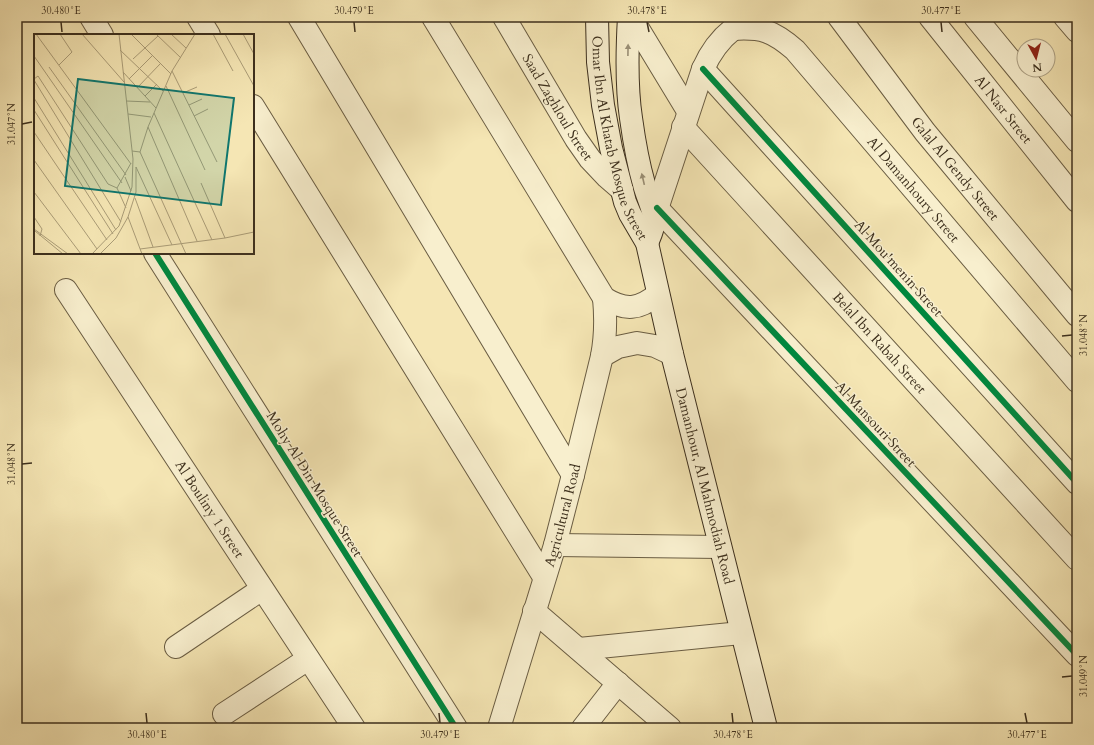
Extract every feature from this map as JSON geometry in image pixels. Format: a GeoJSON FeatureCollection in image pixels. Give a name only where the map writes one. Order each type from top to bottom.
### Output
{"type":"FeatureCollection","features":[{"type":"Feature","properties":{"kind":"street"},"geometry":{"type":"LineString","coordinates":[[91,17],[101,34]]}},
{"type":"Feature","properties":{"kind":"street"},"geometry":{"type":"LineString","coordinates":[[198,17],[208,34]]}},
{"type":"Feature","properties":{"kind":"street"},"geometry":{"type":"LineString","coordinates":[[299,17],[573,475]]}},
{"type":"Feature","properties":{"kind":"street"},"geometry":{"type":"LineString","coordinates":[[433,17],[604,298],[614,304],[626,307],[638,306],[649,302],[658,294]]}},
{"type":"Feature","properties":{"kind":"street","name":"Saad Zaghloul Street"},"geometry":{"type":"LineString","coordinates":[[504,17],[576,139],[590,159],[622,190]]}},
{"type":"Feature","properties":{"kind":"street","name":"Omar Ibn Al Khatab Mosque Street"},"geometry":{"type":"LineString","coordinates":[[597,17],[598,62],[603,105],[611,148],[630,214],[647,243]]}},
{"type":"Feature","properties":{"kind":"street","name":"Omar Ibn Al Khatab Mosque Street"},"geometry":{"type":"LineString","coordinates":[[630,17],[627,48],[631,117],[636,151],[644,185],[656,213],[647,243]]}},
{"type":"Feature","properties":{"kind":"street","name":"Belal Ibn Rabah Street"},"geometry":{"type":"LineString","coordinates":[[630,17],[686,119],[1077,559]]}},
{"type":"Feature","properties":{"kind":"street","name":"Galal Al Gendy Street"},"geometry":{"type":"LineString","coordinates":[[839,17],[925,132],[1077,315]]}},
{"type":"Feature","properties":{"kind":"street","name":"Al Nasr Street"},"geometry":{"type":"LineString","coordinates":[[930,17],[1077,201]]}},
{"type":"Feature","properties":{"kind":"street"},"geometry":{"type":"LineString","coordinates":[[976,17],[1077,141]]}},
{"type":"Feature","properties":{"kind":"street"},"geometry":{"type":"LineString","coordinates":[[1065,17],[1077,31]]}},
{"type":"Feature","properties":{"kind":"street"},"geometry":{"type":"LineString","coordinates":[[656,213],[703,69],[714,48],[722,38],[729,23]]}},
{"type":"Feature","properties":{"kind":"street","name":"Al Damanhoury Street"},"geometry":{"type":"LineString","coordinates":[[729,23],[767,31],[782,39],[795,50],[1077,381]]}},
{"type":"Feature","properties":{"kind":"street","name":"Al Mou'menin Street"},"geometry":{"type":"LineString","coordinates":[[703,69],[1077,483]]}},
{"type":"Feature","properties":{"kind":"street"},"geometry":{"type":"LineString","coordinates":[[254,108],[544,577]]}},
{"type":"Feature","properties":{"kind":"street","name":"Al Mansouri Street"},"geometry":{"type":"LineString","coordinates":[[656,213],[1077,656]]}},
{"type":"Feature","properties":{"kind":"street","name":"Damanhour, Al Mahmodiah Road"},"geometry":{"type":"LineString","coordinates":[[647,243],[672,354],[766,728]]}},
{"type":"Feature","properties":{"kind":"street","name":"Mohy Al Din Mosque Street"},"geometry":{"type":"LineString","coordinates":[[155,254],[456,728]]}},
{"type":"Feature","properties":{"kind":"street","name":"Al Bouliny 1 Street"},"geometry":{"type":"LineString","coordinates":[[66,290],[354,728]]}},
{"type":"Feature","properties":{"kind":"street","name":"Agricultural Road"},"geometry":{"type":"LineString","coordinates":[[499,728],[555,545],[573,475],[602,356],[606,322],[604,298]]}},
{"type":"Feature","properties":{"kind":"street"},"geometry":{"type":"LineString","coordinates":[[602,356],[618,347],[637,343],[655,346],[672,354]]}},
{"type":"Feature","properties":{"kind":"street"},"geometry":{"type":"LineString","coordinates":[[555,545],[720,548]]}},
{"type":"Feature","properties":{"kind":"street"},"geometry":{"type":"LineString","coordinates":[[176,647],[262,589]]}},
{"type":"Feature","properties":{"kind":"street"},"geometry":{"type":"LineString","coordinates":[[534,611],[670,728]]}},
{"type":"Feature","properties":{"kind":"street"},"geometry":{"type":"LineString","coordinates":[[579,649],[741,633]]}},
{"type":"Feature","properties":{"kind":"street"},"geometry":{"type":"LineString","coordinates":[[224,714],[308,659]]}},
{"type":"Feature","properties":{"kind":"street"},"geometry":{"type":"LineString","coordinates":[[583,728],[618,683]]}},
{"type":"Feature","properties":{"kind":"cycle path"},"geometry":{"type":"LineString","coordinates":[[703,69],[1077,483]]}},
{"type":"Feature","properties":{"kind":"cycle path"},"geometry":{"type":"LineString","coordinates":[[657,208],[1077,655]]}},
{"type":"Feature","properties":{"kind":"cycle path"},"geometry":{"type":"LineString","coordinates":[[156,254],[456,728]]}}]}
